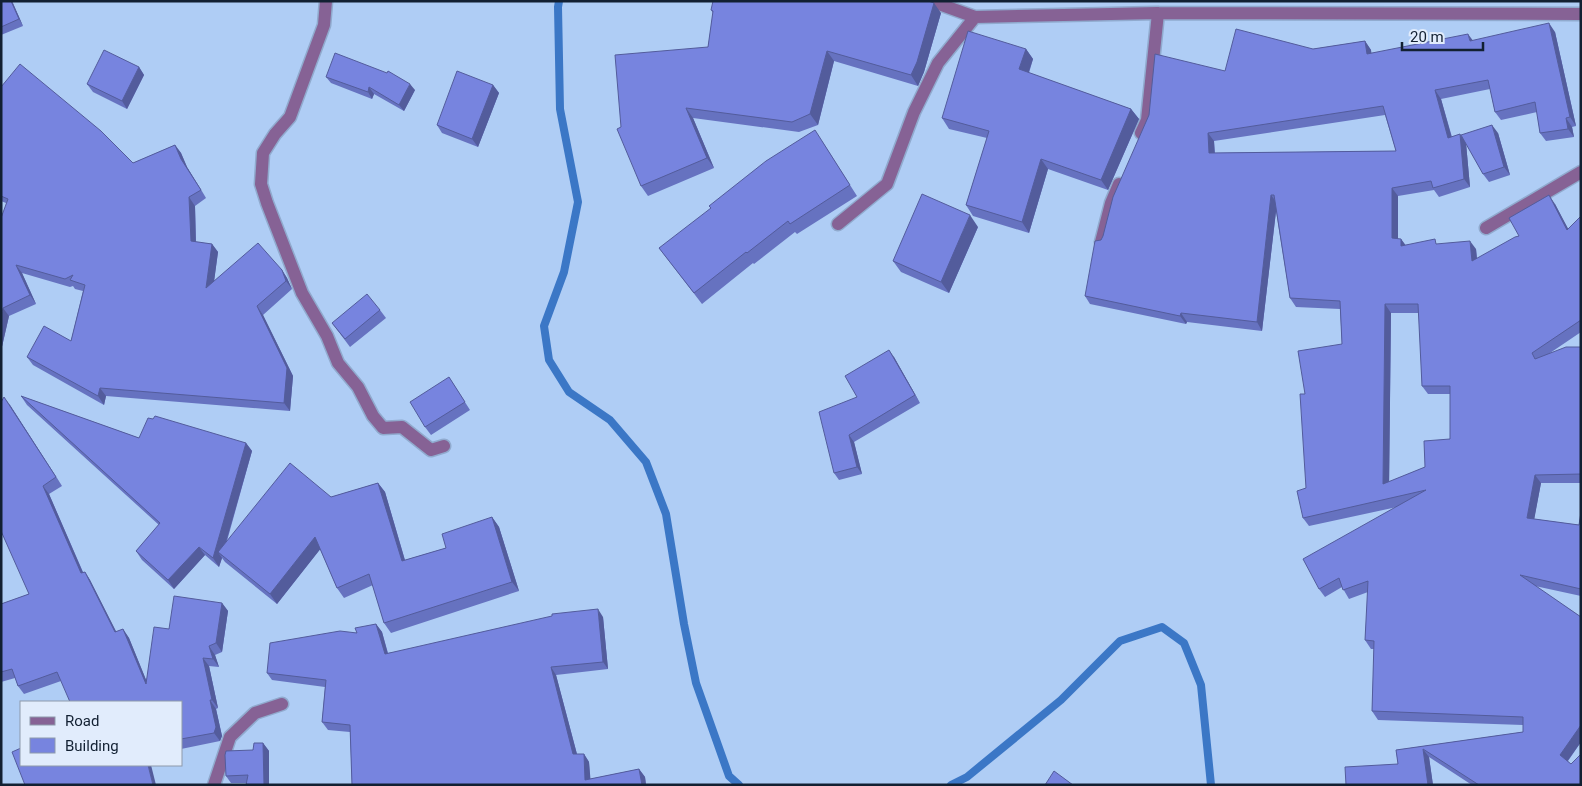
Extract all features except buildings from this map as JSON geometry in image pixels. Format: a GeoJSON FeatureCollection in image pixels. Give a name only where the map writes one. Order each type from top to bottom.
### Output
{"type":"FeatureCollection","features":[{"type":"Feature","properties":{"kind":"street"},"geometry":{"type":"LineString","coordinates":[[326,1],[324,25],[290,117],[275,134],[263,153],[261,184],[302,293],[327,336],[338,363],[358,387],[373,416],[383,428],[402,427],[431,450],[444,446]]}},
{"type":"Feature","properties":{"kind":"street"},"geometry":{"type":"LineString","coordinates":[[931,1],[974,17],[1158,13],[1581,14]]}},
{"type":"Feature","properties":{"kind":"street"},"geometry":{"type":"LineString","coordinates":[[1136,145],[1147,120],[1158,13]]}},
{"type":"Feature","properties":{"kind":"street"},"geometry":{"type":"LineString","coordinates":[[838,224],[887,184],[914,112],[938,64],[974,17]]}},
{"type":"Feature","properties":{"kind":"street"},"geometry":{"type":"LineString","coordinates":[[1102,242],[1111,203],[1125,170]]}},
{"type":"Feature","properties":{"kind":"street"},"geometry":{"type":"LineString","coordinates":[[1486,228],[1581,172]]}},
{"type":"Feature","properties":{"kind":"street"},"geometry":{"type":"LineString","coordinates":[[214,785],[230,737],[255,713],[282,704]]}},
{"type":"Feature","properties":{"kind":"waterway"},"geometry":{"type":"LineString","coordinates":[[559,1],[560,109],[578,202],[564,272],[544,326],[549,360],[569,392],[610,420],[646,462],[666,514],[684,624],[696,683],[729,776],[739,785]]}},
{"type":"Feature","properties":{"kind":"waterway"},"geometry":{"type":"LineString","coordinates":[[951,785],[967,777],[1061,700],[1120,641],[1162,627],[1184,643],[1201,685],[1211,785]]}}]}
